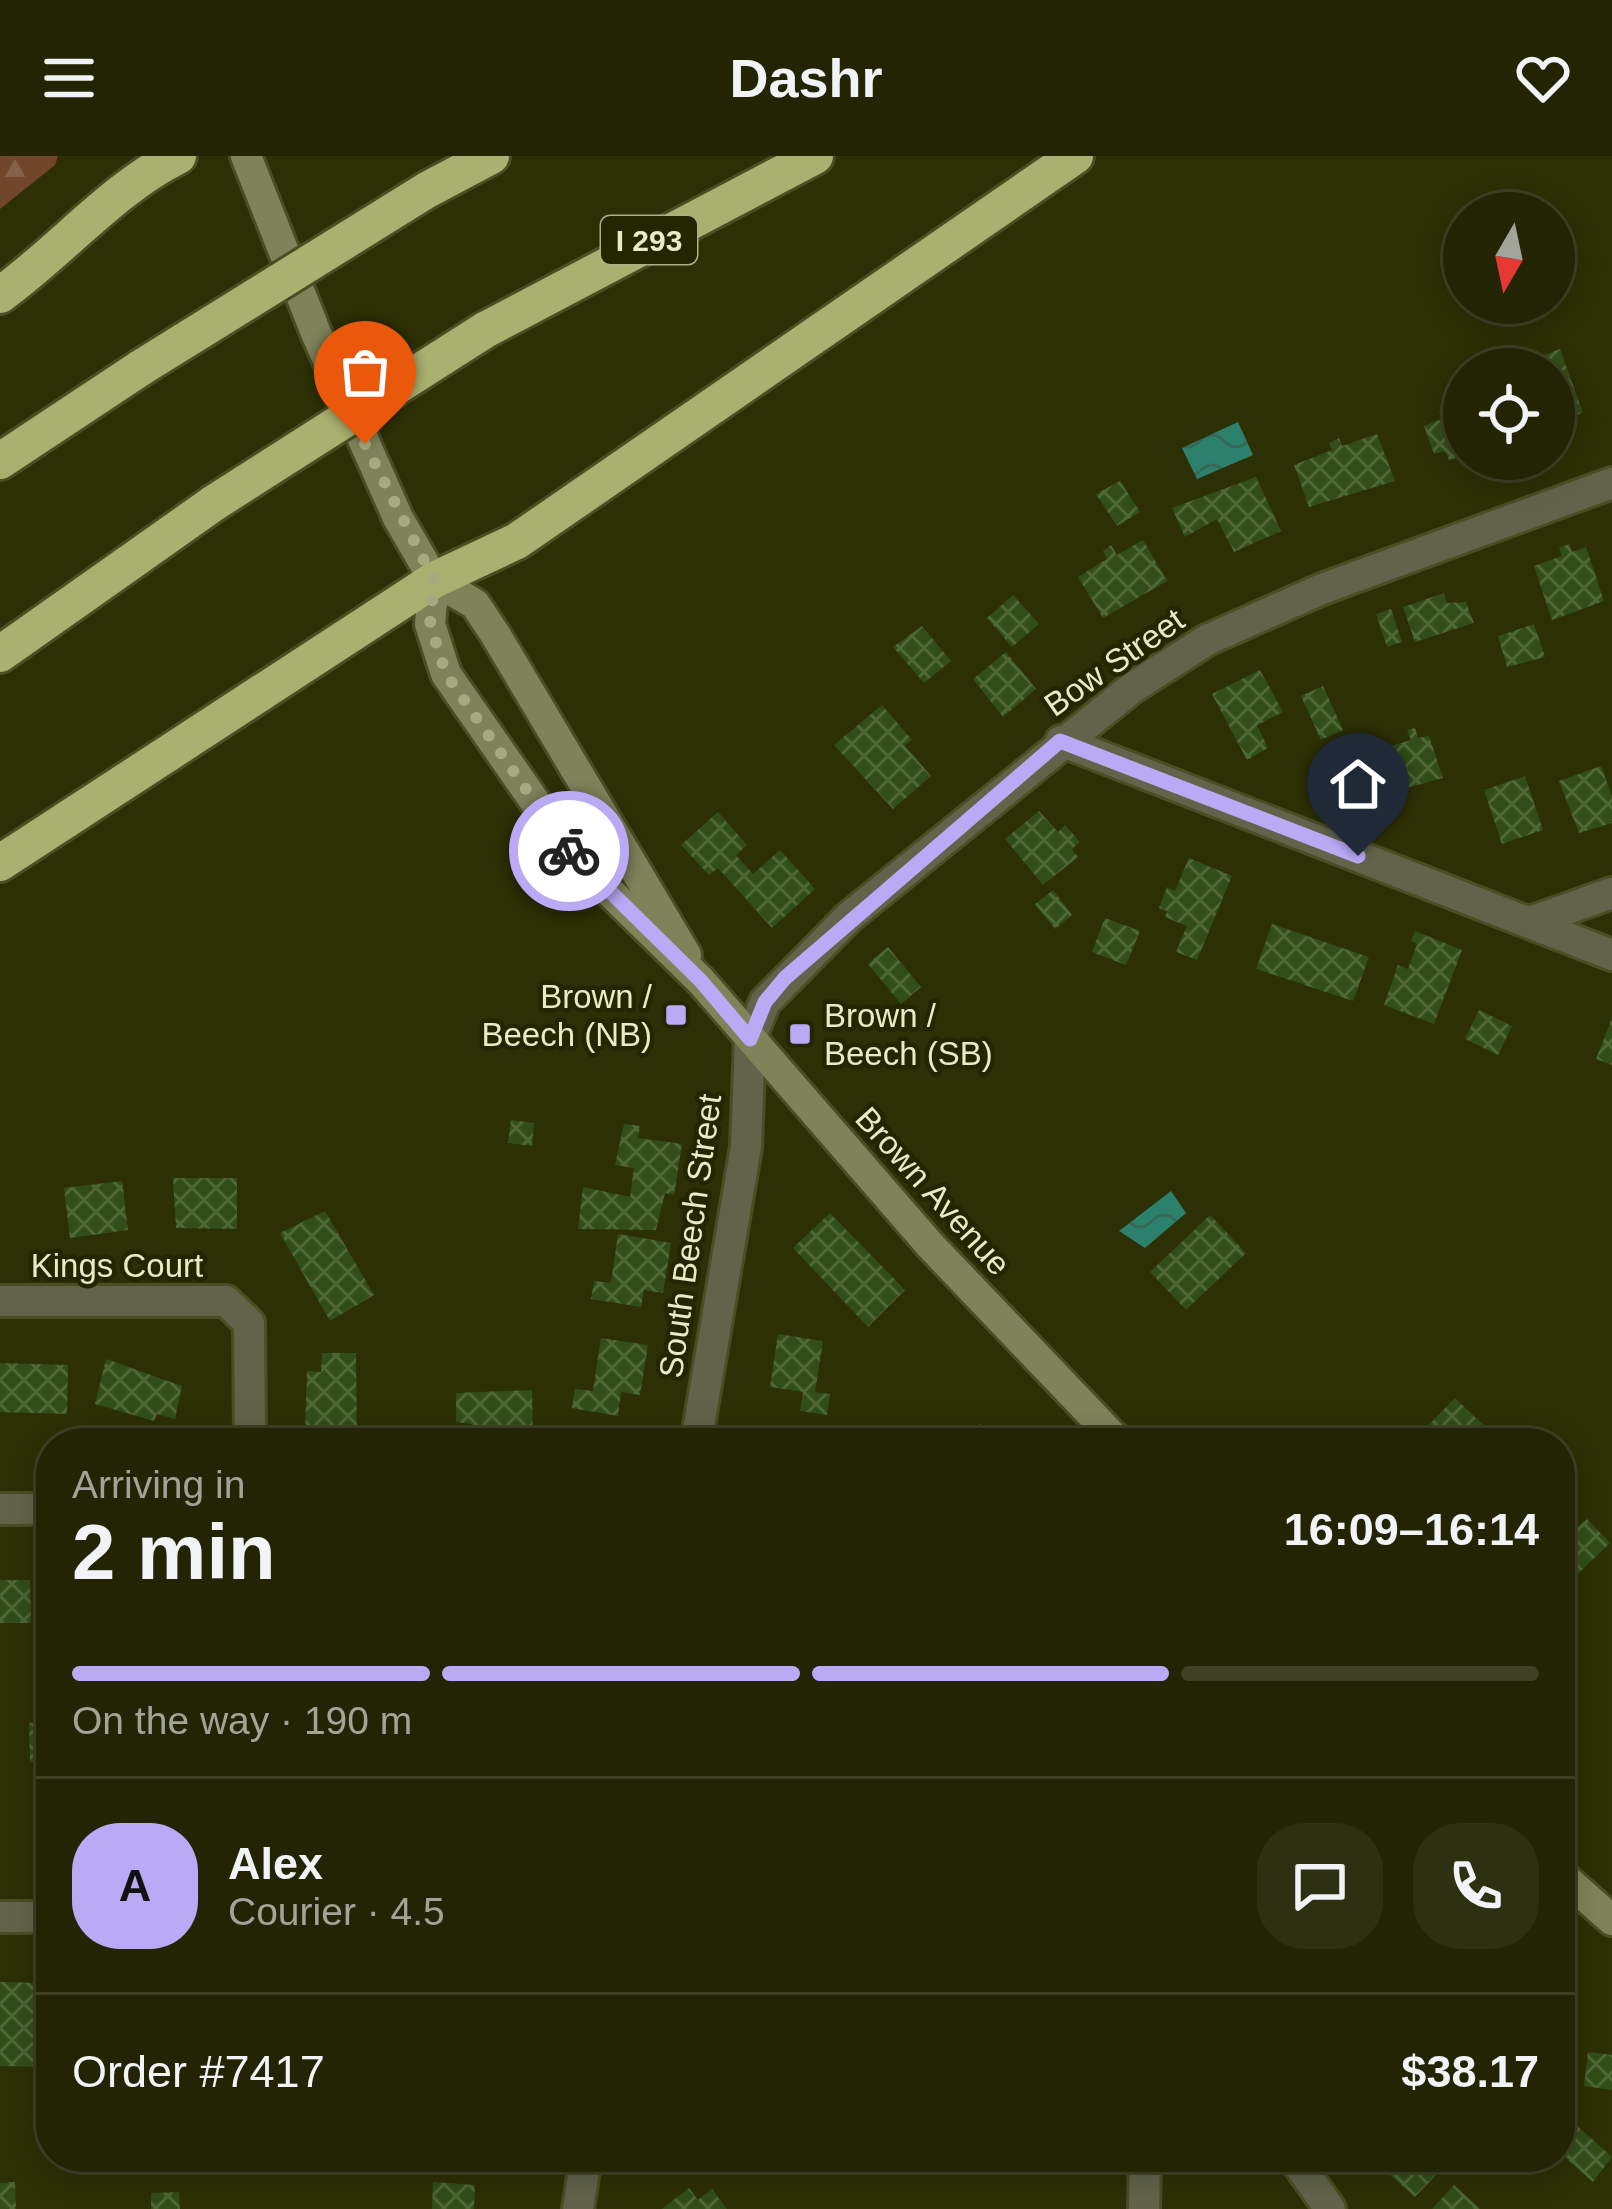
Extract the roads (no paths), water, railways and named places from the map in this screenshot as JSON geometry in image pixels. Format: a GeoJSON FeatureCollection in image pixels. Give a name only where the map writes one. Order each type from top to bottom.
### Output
{"type":"FeatureCollection","features":[{"type":"Feature","properties":{"kind":"highway"},"geometry":{"type":"LineString","coordinates":[[0,295],[154,168],[178,156]]}},
{"type":"Feature","properties":{"kind":"highway"},"geometry":{"type":"LineString","coordinates":[[0,461],[142,367],[427,190],[491,156]]}},
{"type":"Feature","properties":{"kind":"highway","name":"I 293"},"geometry":{"type":"LineString","coordinates":[[0,654],[214,503],[485,330],[815,156]]}},
{"type":"Feature","properties":{"kind":"highway"},"geometry":{"type":"LineString","coordinates":[[0,862],[434,580],[518,541],[1075,156]]}},
{"type":"Feature","properties":{"kind":"main road","name":"Brown Avenue"},"geometry":{"type":"LineString","coordinates":[[246,156],[325,354],[398,518],[434,580],[475,604],[701,981]]}},
{"type":"Feature","properties":{"kind":"main road","name":"Brown Avenue"},"geometry":{"type":"LineString","coordinates":[[434,580],[430,624],[446,674],[517,781],[604,890],[701,981],[930,1245],[1105,1428]]}},
{"type":"Feature","properties":{"kind":"main road"},"geometry":{"type":"LineString","coordinates":[[1575,1892],[1612,1920]]}},
{"type":"Feature","properties":{"kind":"street","name":"Bow Street"},"geometry":{"type":"LineString","coordinates":[[750,1039],[765,1002],[785,978],[1060,741],[1207,640],[1322,589],[1612,483]]}},
{"type":"Feature","properties":{"kind":"street"},"geometry":{"type":"LineString","coordinates":[[1060,741],[1612,955]]}},
{"type":"Feature","properties":{"kind":"street"},"geometry":{"type":"LineString","coordinates":[[1533,921],[1612,893]]}},
{"type":"Feature","properties":{"kind":"street","name":"South Beech Street"},"geometry":{"type":"LineString","coordinates":[[699,1428],[746,1147],[750,1039]]}},
{"type":"Feature","properties":{"kind":"street","name":"Kings Court"},"geometry":{"type":"LineString","coordinates":[[0,1300],[226,1301],[249,1323],[250,1428]]}},
{"type":"Feature","properties":{"kind":"street"},"geometry":{"type":"LineString","coordinates":[[0,1509],[36,1509]]}},
{"type":"Feature","properties":{"kind":"street"},"geometry":{"type":"LineString","coordinates":[[0,1917],[36,1917]]}},
{"type":"Feature","properties":{"kind":"street"},"geometry":{"type":"LineString","coordinates":[[578,2209],[584,2172]]}},
{"type":"Feature","properties":{"kind":"street"},"geometry":{"type":"LineString","coordinates":[[1144,2209],[1145,2172]]}},
{"type":"Feature","properties":{"kind":"street"},"geometry":{"type":"LineString","coordinates":[[1304,2172],[1330,2209]]}},
{"type":"Feature","properties":{"kind":"water"},"geometry":{"type":"Polygon","coordinates":[[[1238,422],[1253,455],[1197,479],[1182,448],[1238,422]]]}},
{"type":"Feature","properties":{"kind":"water"},"geometry":{"type":"Polygon","coordinates":[[[1171,1191],[1186,1213],[1145,1248],[1119,1231],[1171,1191]]]}},
{"type":"Feature","properties":{"kind":"place","name":"Brown / Beech (NB)"},"geometry":{"type":"Point","coordinates":[676,1015]}},
{"type":"Feature","properties":{"kind":"place","name":"Brown / Beech (SB)"},"geometry":{"type":"Point","coordinates":[800,1034]}}]}
